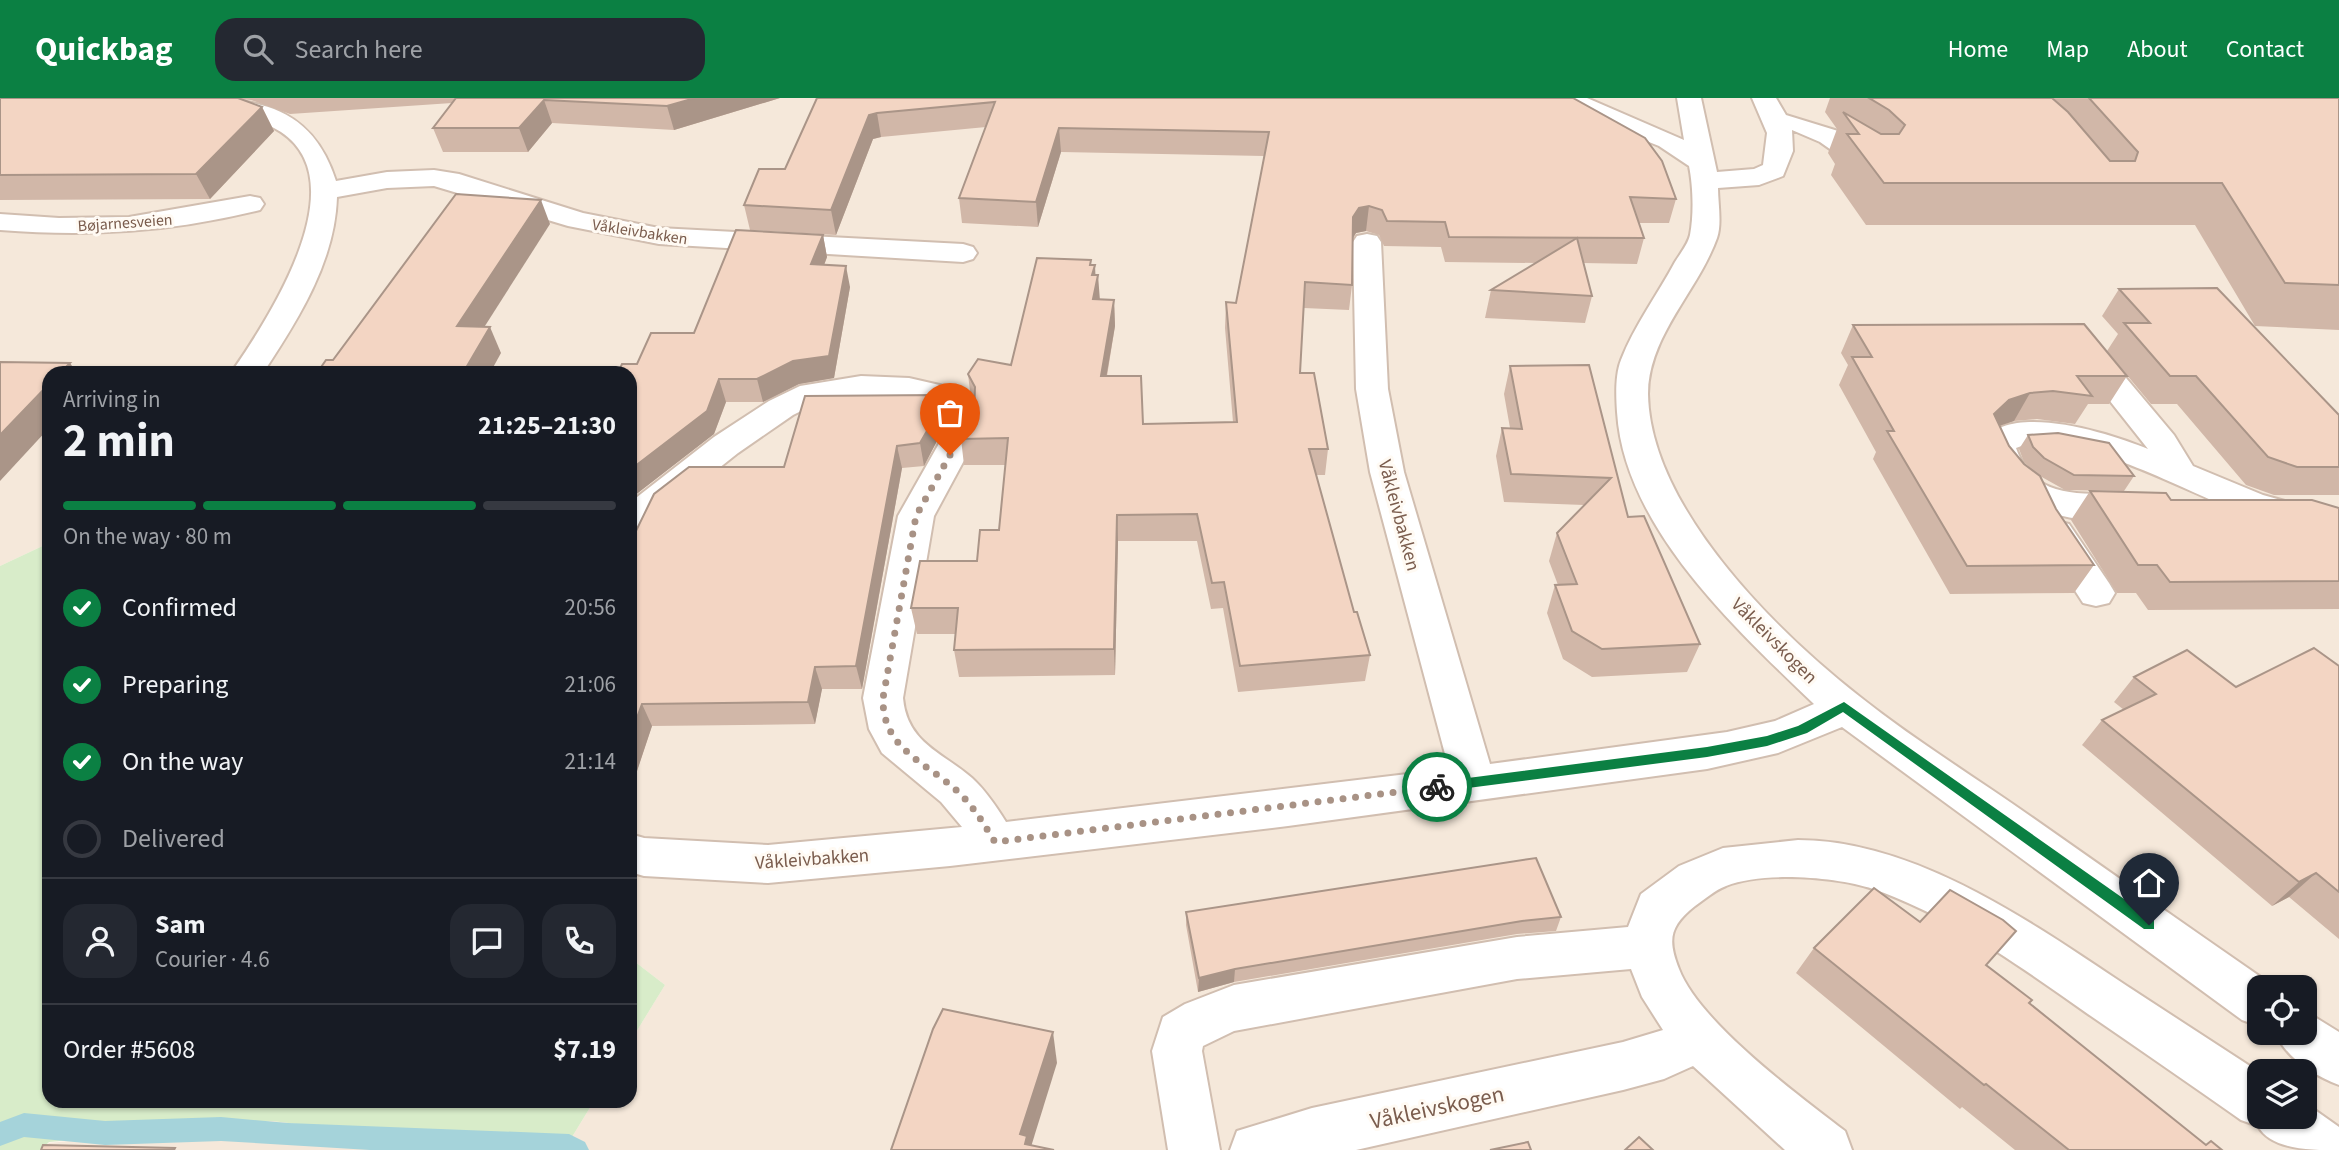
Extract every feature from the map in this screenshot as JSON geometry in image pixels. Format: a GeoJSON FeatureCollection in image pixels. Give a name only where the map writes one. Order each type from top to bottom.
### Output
{"type":"FeatureCollection","features":[{"type":"Feature","properties":{"kind":"street"},"geometry":{"type":"LineString","coordinates":[[186,98],[263,114],[293,129],[308,142],[317,156],[325,191],[314,255],[299,291],[251,366]]}},
{"type":"Feature","properties":{"kind":"street"},"geometry":{"type":"LineString","coordinates":[[1570,98],[1584,107],[1667,139],[1702,171],[1759,177],[1774,170],[1780,149],[1771,109]]}},
{"type":"Feature","properties":{"kind":"street","name":"Våkleivskogen"},"geometry":{"type":"LineString","coordinates":[[1689,98],[1702,171],[1704,236],[1636,361],[1632,393],[1635,432],[1648,475],[1702,562],[1754,623],[1844,706],[2247,995]]}},
{"type":"Feature","properties":{"kind":"street"},"geometry":{"type":"LineString","coordinates":[[1771,109],[1811,103]]}},
{"type":"Feature","properties":{"kind":"street"},"geometry":{"type":"LineString","coordinates":[[1771,109],[1826,132],[1873,167]]}},
{"type":"Feature","properties":{"kind":"street","name":"Våkleivbakken"},"geometry":{"type":"LineString","coordinates":[[325,191],[385,180],[429,177],[450,180],[578,220],[659,236],[963,253]]}},
{"type":"Feature","properties":{"kind":"street","name":"Bøjarnesveien"},"geometry":{"type":"LineString","coordinates":[[0,222],[59,226],[129,225],[250,204]]}},
{"type":"Feature","properties":{"kind":"street","name":"Våkleivbakken"},"geometry":{"type":"LineString","coordinates":[[1367,242],[1372,389],[1387,472],[1474,782]]}},
{"type":"Feature","properties":{"kind":"street"},"geometry":{"type":"LineString","coordinates":[[2083,347],[2162,443],[2179,471]]}},
{"type":"Feature","properties":{"kind":"street"},"geometry":{"type":"LineString","coordinates":[[637,528],[645,509],[726,445],[780,408],[811,394],[861,386],[886,386],[933,393],[954,404],[960,413],[958,440],[916,516],[883,698],[882,717],[893,737],[912,758],[955,789],[975,810],[995,842]]}},
{"type":"Feature","properties":{"kind":"street"},"geometry":{"type":"LineString","coordinates":[[2250,503],[2085,507],[2041,499],[2026,489],[2000,454],[1998,443],[2008,436],[2038,434],[2091,442],[2179,471],[2250,503],[2339,528]]}},
{"type":"Feature","properties":{"kind":"street"},"geometry":{"type":"LineString","coordinates":[[2041,499],[2060,541],[2096,593]]}},
{"type":"Feature","properties":{"kind":"street","name":"Våkleivbakken"},"geometry":{"type":"LineString","coordinates":[[637,855],[768,864],[995,842],[1707,752],[1767,741],[1802,730],[1844,706]]}},
{"type":"Feature","properties":{"kind":"street"},"geometry":{"type":"LineString","coordinates":[[1826,1150],[1697,1039],[1668,998],[1657,976],[1647,947],[1648,923],[1660,903],[1689,882],[1723,867],[1838,861],[1889,876],[1948,903],[2031,949],[2247,1094]]}},
{"type":"Feature","properties":{"kind":"street"},"geometry":{"type":"LineString","coordinates":[[1194,1150],[1177,1051],[1180,1033],[1202,1020],[1234,1009],[1517,958],[1647,947]]}},
{"type":"Feature","properties":{"kind":"street","name":"Våkleivskogen"},"geometry":{"type":"LineString","coordinates":[[1256,1150],[1312,1134],[1623,1066],[1664,1055],[1697,1039]]}},
{"type":"Feature","properties":{"kind":"street"},"geometry":{"type":"LineString","coordinates":[[2317,1045],[2339,1061]]}},
{"type":"Feature","properties":{"kind":"street"},"geometry":{"type":"LineString","coordinates":[[2297,1129],[2327,1150]]}},
{"type":"Feature","properties":{"kind":"shaded area"},"geometry":{"type":"Polygon","coordinates":[[[0,98],[2339,98],[2339,1150],[564,1150],[590,1108],[637,1108],[637,1031],[665,985],[637,963],[637,366],[42,366],[42,546],[0,566],[0,98]]]}},
{"type":"Feature","properties":{"kind":"shaded area"},"geometry":{"type":"Polygon","coordinates":[[[272,1121],[509,1150],[41,1150],[49,1143],[272,1121]]]}},
{"type":"Feature","properties":{"kind":"green space"},"geometry":{"type":"Polygon","coordinates":[[[42,546],[42,1108],[590,1108],[564,1150],[509,1150],[272,1121],[49,1142],[41,1150],[0,1150],[0,566],[42,546]]]}},
{"type":"Feature","properties":{"kind":"green space"},"geometry":{"type":"Polygon","coordinates":[[[637,963],[665,985],[637,1031],[637,963]]]}},
{"type":"Feature","properties":{"kind":"building"},"geometry":{"type":"Polygon","coordinates":[[[0,98],[238,98],[262,107],[196,174],[0,175],[0,98]]]}},
{"type":"Feature","properties":{"kind":"building"},"geometry":{"type":"Polygon","coordinates":[[[456,98],[695,98],[667,106],[544,100],[519,128],[433,128],[456,98]]]}},
{"type":"Feature","properties":{"kind":"building"},"geometry":{"type":"Polygon","coordinates":[[[817,98],[1573,98],[1645,138],[1662,161],[1676,199],[1630,197],[1644,238],[1449,237],[1445,222],[1387,221],[1382,210],[1369,206],[1359,208],[1353,217],[1352,285],[1305,282],[1300,373],[1314,373],[1328,449],[1309,449],[1354,612],[1357,612],[1370,655],[1240,666],[1224,582],[1212,583],[1197,514],[1117,515],[1114,649],[954,650],[958,608],[911,608],[920,561],[977,561],[980,530],[999,530],[1008,438],[961,439],[974,414],[975,387],[968,374],[978,359],[1011,365],[1037,258],[1091,260],[1090,265],[1095,265],[1092,275],[1098,275],[1093,299],[1114,300],[1101,376],[1141,376],[1143,424],[1237,422],[1226,302],[1236,303],[1269,132],[1059,128],[1036,202],[959,198],[995,102],[877,113],[869,115],[831,210],[744,205],[759,169],[785,169],[817,98]]]}},
{"type":"Feature","properties":{"kind":"building"},"geometry":{"type":"Polygon","coordinates":[[[1869,98],[2052,98],[2068,112],[2110,161],[2135,161],[2138,152],[2089,98],[2339,98],[2339,285],[2285,283],[2222,183],[1884,183],[1847,134],[1859,134],[1843,112],[1881,134],[1899,134],[1905,125],[1889,110],[1869,98]]]}},
{"type":"Feature","properties":{"kind":"building"},"geometry":{"type":"Polygon","coordinates":[[[456,194],[541,200],[457,326],[490,327],[467,366],[322,366],[326,360],[333,360],[456,194]]]}},
{"type":"Feature","properties":{"kind":"building"},"geometry":{"type":"Polygon","coordinates":[[[736,230],[823,235],[811,264],[846,266],[829,356],[793,361],[757,379],[719,379],[707,411],[637,465],[637,366],[621,366],[637,364],[651,333],[694,333],[736,230]]]}},
{"type":"Feature","properties":{"kind":"building"},"geometry":{"type":"Polygon","coordinates":[[[1577,238],[1592,296],[1491,290],[1577,238]]]}},
{"type":"Feature","properties":{"kind":"building"},"geometry":{"type":"Polygon","coordinates":[[[2217,288],[2339,415],[2339,467],[2297,467],[2268,457],[2196,376],[2170,376],[2124,323],[2150,323],[2119,289],[2217,288]]]}},
{"type":"Feature","properties":{"kind":"building"},"geometry":{"type":"Polygon","coordinates":[[[2084,324],[2127,376],[2077,376],[2092,396],[2053,391],[2030,393],[2009,400],[1994,414],[2009,446],[2024,464],[2040,476],[2056,509],[2094,565],[1967,566],[1887,431],[1894,431],[1852,357],[1872,357],[1853,325],[2084,324]]]}},
{"type":"Feature","properties":{"kind":"building"},"geometry":{"type":"Polygon","coordinates":[[[0,362],[70,363],[67,366],[42,366],[42,391],[0,435],[0,362]]]}},
{"type":"Feature","properties":{"kind":"building"},"geometry":{"type":"Polygon","coordinates":[[[1589,365],[1628,517],[1644,516],[1700,644],[1602,649],[1572,631],[1555,585],[1577,584],[1557,533],[1611,478],[1511,474],[1502,428],[1522,429],[1510,366],[1589,365]]]}},
{"type":"Feature","properties":{"kind":"building"},"geometry":{"type":"Polygon","coordinates":[[[936,395],[935,417],[920,443],[897,446],[856,666],[815,667],[808,702],[642,704],[637,718],[637,529],[654,494],[689,467],[784,467],[805,396],[936,395]]]}},
{"type":"Feature","properties":{"kind":"building"},"geometry":{"type":"Polygon","coordinates":[[[2058,433],[2109,443],[2134,476],[2074,475],[2044,458],[2033,447],[2028,435],[2058,433]]]}},
{"type":"Feature","properties":{"kind":"building"},"geometry":{"type":"Polygon","coordinates":[[[2090,491],[2166,493],[2171,500],[2312,500],[2339,508],[2339,581],[2170,582],[2157,565],[2138,565],[2090,491]]]}},
{"type":"Feature","properties":{"kind":"building"},"geometry":{"type":"Polygon","coordinates":[[[2314,648],[2339,666],[2339,892],[2316,873],[2299,882],[2102,720],[2156,694],[2134,677],[2187,650],[2236,687],[2314,648]]]}},
{"type":"Feature","properties":{"kind":"building"},"geometry":{"type":"Polygon","coordinates":[[[1536,858],[1561,917],[1522,921],[1235,969],[1199,978],[1186,912],[1536,858]]]}},
{"type":"Feature","properties":{"kind":"building"},"geometry":{"type":"Polygon","coordinates":[[[1874,888],[1920,922],[1950,890],[2003,920],[2016,931],[1986,965],[2032,1000],[2029,1003],[2206,1145],[2211,1141],[2222,1150],[2069,1150],[1814,948],[1874,888]]]}},
{"type":"Feature","properties":{"kind":"building"},"geometry":{"type":"Polygon","coordinates":[[[943,1009],[1053,1032],[1020,1134],[1027,1136],[1025,1144],[1054,1150],[891,1150],[933,1029],[943,1009]]]}},
{"type":"Feature","properties":{"kind":"building"},"geometry":{"type":"Polygon","coordinates":[[[1639,1137],[1653,1150],[1625,1150],[1639,1137]]]}},
{"type":"Feature","properties":{"kind":"building"},"geometry":{"type":"Polygon","coordinates":[[[1528,1142],[1531,1150],[1490,1150],[1528,1142]]]}},
{"type":"Feature","properties":{"kind":"building"},"geometry":{"type":"Polygon","coordinates":[[[43,1145],[175,1148],[41,1150],[43,1145]]]}},
{"type":"Feature","properties":{"kind":"waterway"},"geometry":{"type":"LineString","coordinates":[[0,1134],[24,1125],[105,1133],[221,1129],[288,1135],[569,1146],[577,1150]]}},
{"type":"Feature","properties":{"kind":"way so far"},"geometry":{"type":"LineString","coordinates":[[950,455],[916,516],[908,548],[882,717],[893,737],[912,758],[955,789],[975,810],[995,842],[1288,808],[1437,787]]}},
{"type":"Feature","properties":{"kind":"route"},"geometry":{"type":"LineString","coordinates":[[1437,787],[1707,752],[1767,741],[1802,730],[1844,706],[2149,925]]}}]}
